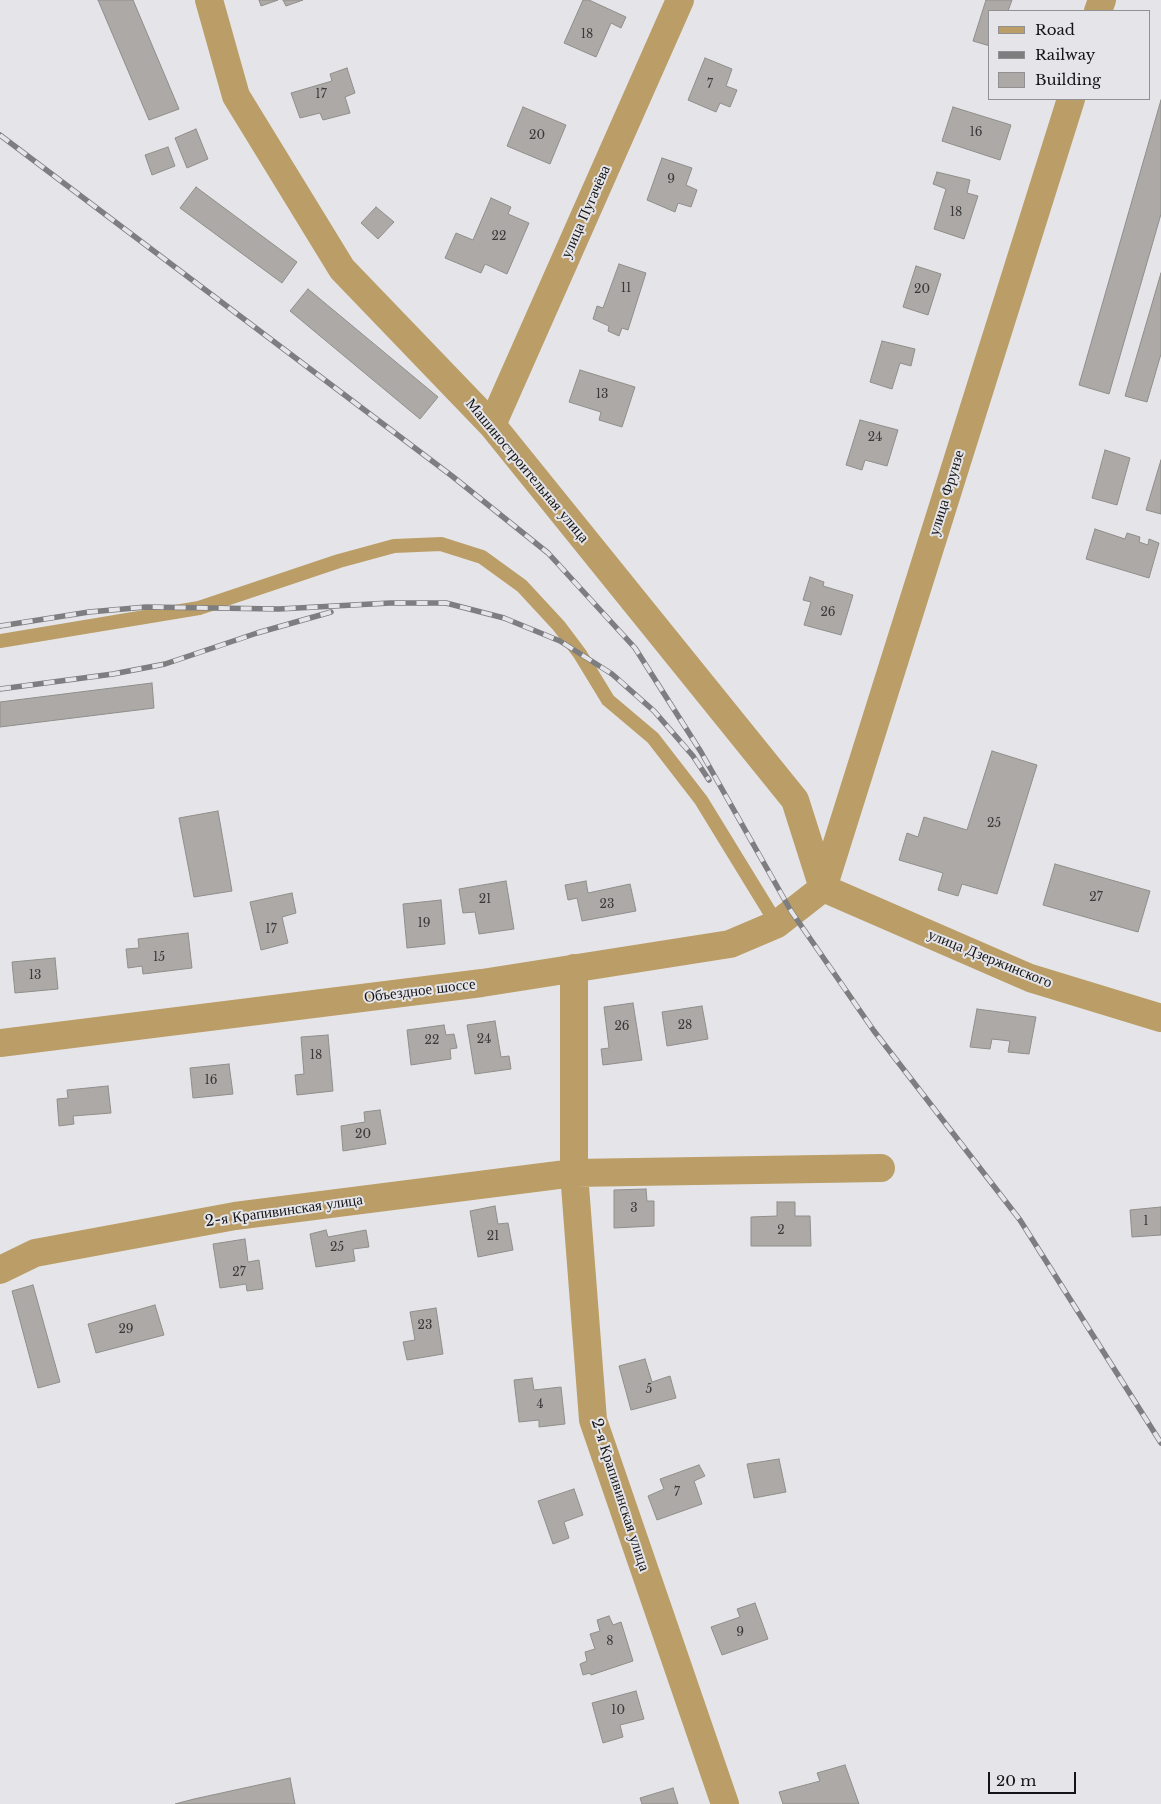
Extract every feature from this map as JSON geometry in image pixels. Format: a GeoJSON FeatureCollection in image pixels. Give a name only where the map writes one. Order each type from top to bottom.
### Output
{"type":"FeatureCollection","features":[{"type":"Feature","properties":{"kind":"street","name":"Машиностроительная улица"},"geometry":{"type":"LineString","coordinates":[[209,0],[236,96],[342,269],[492,425],[795,800],[823,888]]}},
{"type":"Feature","properties":{"kind":"street","name":"улица Пугачёва"},"geometry":{"type":"LineString","coordinates":[[492,425],[680,0]]}},
{"type":"Feature","properties":{"kind":"street","name":"улица Фрунзе"},"geometry":{"type":"LineString","coordinates":[[823,888],[1071,100]]}},
{"type":"Feature","properties":{"kind":"street","name":"Объездное шоссе"},"geometry":{"type":"LineString","coordinates":[[0,1043],[482,983],[730,944],[777,924],[823,888]]}},
{"type":"Feature","properties":{"kind":"street","name":"улица Дзержинского"},"geometry":{"type":"LineString","coordinates":[[823,888],[1030,978],[1161,1018]]}},
{"type":"Feature","properties":{"kind":"street","name":"2-я Крапивинская улица"},"geometry":{"type":"LineString","coordinates":[[574,968],[574,1173],[593,1420],[726,1804]]}},
{"type":"Feature","properties":{"kind":"street","name":"2-я Крапивинская улица"},"geometry":{"type":"LineString","coordinates":[[0,1270],[35,1253],[235,1216],[574,1173],[881,1168]]}},
{"type":"Feature","properties":{"kind":"lane"},"geometry":{"type":"LineString","coordinates":[[0,641],[199,608],[340,561],[394,546],[441,544],[482,557],[528,593],[559,626],[580,654],[608,700],[654,738],[701,800],[777,924]]}},
{"type":"Feature","properties":{"kind":"building"},"geometry":{"type":"Polygon","coordinates":[[[98,0],[133,0],[179,109],[149,120],[98,0]]]}},
{"type":"Feature","properties":{"kind":"building"},"geometry":{"type":"Polygon","coordinates":[[[259,0],[278,0],[261,6],[259,0]]]}},
{"type":"Feature","properties":{"kind":"building"},"geometry":{"type":"Polygon","coordinates":[[[283,0],[303,0],[286,6],[283,0]]]}},
{"type":"Feature","properties":{"kind":"building"},"geometry":{"type":"Polygon","coordinates":[[[583,0],[589,0],[626,17],[621,28],[611,23],[596,57],[564,43],[583,0]]]}},
{"type":"Feature","properties":{"kind":"building"},"geometry":{"type":"Polygon","coordinates":[[[986,0],[1012,0],[1008,10],[988,10],[988,45],[973,41],[986,0]]]}},
{"type":"Feature","properties":{"kind":"building"},"geometry":{"type":"Polygon","coordinates":[[[705,58],[732,69],[726,86],[737,90],[730,107],[720,103],[716,112],[688,100],[705,58]]]}},
{"type":"Feature","properties":{"kind":"building"},"geometry":{"type":"Polygon","coordinates":[[[347,68],[355,93],[345,97],[350,113],[323,120],[320,113],[300,118],[291,93],[332,81],[330,74],[347,68]]]}},
{"type":"Feature","properties":{"kind":"building"},"geometry":{"type":"Polygon","coordinates":[[[1161,100],[1161,214],[1109,394],[1079,385],[1161,100]]]}},
{"type":"Feature","properties":{"kind":"building"},"geometry":{"type":"Polygon","coordinates":[[[523,107],[566,125],[550,164],[507,146],[523,107]]]}},
{"type":"Feature","properties":{"kind":"building"},"geometry":{"type":"Polygon","coordinates":[[[953,107],[1011,125],[1000,160],[942,141],[953,107]]]}},
{"type":"Feature","properties":{"kind":"building"},"geometry":{"type":"Polygon","coordinates":[[[196,129],[208,159],[187,168],[175,138],[196,129]]]}},
{"type":"Feature","properties":{"kind":"building"},"geometry":{"type":"Polygon","coordinates":[[[168,147],[175,166],[152,175],[145,155],[168,147]]]}},
{"type":"Feature","properties":{"kind":"building"},"geometry":{"type":"Polygon","coordinates":[[[662,158],[692,168],[686,185],[697,190],[691,207],[678,203],[675,212],[647,200],[662,158]]]}},
{"type":"Feature","properties":{"kind":"building"},"geometry":{"type":"Polygon","coordinates":[[[937,172],[970,180],[967,193],[978,196],[964,239],[934,229],[946,189],[933,184],[937,172]]]}},
{"type":"Feature","properties":{"kind":"building"},"geometry":{"type":"Polygon","coordinates":[[[196,187],[297,262],[282,283],[180,208],[196,187]]]}},
{"type":"Feature","properties":{"kind":"building"},"geometry":{"type":"Polygon","coordinates":[[[491,198],[511,207],[508,214],[529,223],[507,274],[485,264],[481,273],[445,258],[456,233],[473,240],[491,198]]]}},
{"type":"Feature","properties":{"kind":"building"},"geometry":{"type":"Polygon","coordinates":[[[376,207],[394,222],[378,239],[361,223],[376,207]]]}},
{"type":"Feature","properties":{"kind":"building"},"geometry":{"type":"Polygon","coordinates":[[[619,264],[646,273],[628,330],[622,328],[619,336],[608,331],[609,326],[593,319],[597,306],[603,308],[619,264]]]}},
{"type":"Feature","properties":{"kind":"building"},"geometry":{"type":"Polygon","coordinates":[[[916,266],[941,274],[928,315],[903,307],[916,266]]]}},
{"type":"Feature","properties":{"kind":"building"},"geometry":{"type":"Polygon","coordinates":[[[1161,273],[1161,354],[1147,402],[1125,396],[1161,273]]]}},
{"type":"Feature","properties":{"kind":"building"},"geometry":{"type":"Polygon","coordinates":[[[308,289],[438,397],[420,419],[290,311],[308,289]]]}},
{"type":"Feature","properties":{"kind":"building"},"geometry":{"type":"Polygon","coordinates":[[[882,341],[915,349],[911,366],[900,363],[892,389],[870,382],[882,341]]]}},
{"type":"Feature","properties":{"kind":"building"},"geometry":{"type":"Polygon","coordinates":[[[580,370],[635,387],[622,427],[599,420],[601,412],[569,402],[580,370]]]}},
{"type":"Feature","properties":{"kind":"building"},"geometry":{"type":"Polygon","coordinates":[[[860,420],[898,430],[887,466],[865,460],[862,470],[846,465],[860,420]]]}},
{"type":"Feature","properties":{"kind":"building"},"geometry":{"type":"Polygon","coordinates":[[[1105,450],[1130,458],[1117,505],[1092,498],[1105,450]]]}},
{"type":"Feature","properties":{"kind":"building"},"geometry":{"type":"Polygon","coordinates":[[[1161,460],[1161,514],[1146,510],[1161,460]]]}},
{"type":"Feature","properties":{"kind":"building"},"geometry":{"type":"Polygon","coordinates":[[[1095,529],[1125,539],[1127,533],[1140,537],[1139,542],[1148,545],[1149,539],[1159,543],[1149,578],[1086,559],[1095,529]]]}},
{"type":"Feature","properties":{"kind":"building"},"geometry":{"type":"Polygon","coordinates":[[[810,577],[824,582],[823,586],[853,595],[841,635],[804,625],[811,602],[803,600],[810,577]]]}},
{"type":"Feature","properties":{"kind":"building"},"geometry":{"type":"Polygon","coordinates":[[[152,683],[154,708],[0,727],[0,702],[152,683]]]}},
{"type":"Feature","properties":{"kind":"building"},"geometry":{"type":"Polygon","coordinates":[[[992,751],[1037,765],[997,894],[962,884],[958,896],[938,890],[943,873],[899,860],[907,833],[918,837],[924,817],[967,830],[992,751]]]}},
{"type":"Feature","properties":{"kind":"building"},"geometry":{"type":"Polygon","coordinates":[[[218,811],[232,891],[194,897],[179,818],[218,811]]]}},
{"type":"Feature","properties":{"kind":"building"},"geometry":{"type":"Polygon","coordinates":[[[1055,864],[1150,891],[1138,932],[1043,905],[1055,864]]]}},
{"type":"Feature","properties":{"kind":"building"},"geometry":{"type":"Polygon","coordinates":[[[506,881],[514,929],[479,934],[475,912],[463,913],[459,889],[506,881]]]}},
{"type":"Feature","properties":{"kind":"building"},"geometry":{"type":"Polygon","coordinates":[[[586,881],[588,893],[630,884],[636,911],[582,921],[577,898],[568,900],[565,885],[586,881]]]}},
{"type":"Feature","properties":{"kind":"building"},"geometry":{"type":"Polygon","coordinates":[[[292,893],[296,913],[282,917],[288,943],[261,950],[250,902],[292,893]]]}},
{"type":"Feature","properties":{"kind":"building"},"geometry":{"type":"Polygon","coordinates":[[[441,900],[445,944],[407,948],[403,904],[441,900]]]}},
{"type":"Feature","properties":{"kind":"building"},"geometry":{"type":"Polygon","coordinates":[[[188,933],[192,968],[143,974],[142,966],[128,968],[126,949],[139,948],[138,939],[188,933]]]}},
{"type":"Feature","properties":{"kind":"building"},"geometry":{"type":"Polygon","coordinates":[[[55,958],[58,989],[15,993],[12,962],[55,958]]]}},
{"type":"Feature","properties":{"kind":"building"},"geometry":{"type":"Polygon","coordinates":[[[633,1003],[642,1060],[603,1065],[601,1049],[609,1048],[604,1007],[633,1003]]]}},
{"type":"Feature","properties":{"kind":"building"},"geometry":{"type":"Polygon","coordinates":[[[702,1006],[708,1039],[667,1046],[662,1012],[702,1006]]]}},
{"type":"Feature","properties":{"kind":"building"},"geometry":{"type":"Polygon","coordinates":[[[977,1009],[1036,1017],[1029,1054],[1008,1052],[1010,1041],[992,1039],[990,1049],[970,1047],[977,1009]]]}},
{"type":"Feature","properties":{"kind":"building"},"geometry":{"type":"Polygon","coordinates":[[[495,1021],[501,1057],[509,1056],[511,1069],[475,1074],[467,1025],[495,1021]]]}},
{"type":"Feature","properties":{"kind":"building"},"geometry":{"type":"Polygon","coordinates":[[[444,1025],[446,1035],[454,1034],[457,1048],[450,1049],[451,1059],[411,1065],[407,1030],[444,1025]]]}},
{"type":"Feature","properties":{"kind":"building"},"geometry":{"type":"Polygon","coordinates":[[[328,1035],[333,1091],[297,1095],[295,1075],[304,1074],[301,1037],[328,1035]]]}},
{"type":"Feature","properties":{"kind":"building"},"geometry":{"type":"Polygon","coordinates":[[[229,1064],[233,1094],[193,1098],[190,1068],[229,1064]]]}},
{"type":"Feature","properties":{"kind":"building"},"geometry":{"type":"Polygon","coordinates":[[[108,1086],[111,1113],[73,1116],[74,1124],[59,1126],[57,1099],[68,1098],[67,1090],[108,1086]]]}},
{"type":"Feature","properties":{"kind":"building"},"geometry":{"type":"Polygon","coordinates":[[[380,1110],[386,1144],[343,1151],[341,1126],[365,1122],[364,1112],[380,1110]]]}},
{"type":"Feature","properties":{"kind":"building"},"geometry":{"type":"Polygon","coordinates":[[[646,1189],[647,1201],[654,1201],[654,1226],[614,1228],[614,1190],[646,1189]]]}},
{"type":"Feature","properties":{"kind":"building"},"geometry":{"type":"Polygon","coordinates":[[[777,1202],[795,1202],[795,1216],[810,1216],[811,1246],[751,1246],[751,1217],[777,1216],[777,1202]]]}},
{"type":"Feature","properties":{"kind":"building"},"geometry":{"type":"Polygon","coordinates":[[[495,1206],[498,1224],[508,1223],[513,1250],[478,1257],[470,1211],[495,1206]]]}},
{"type":"Feature","properties":{"kind":"building"},"geometry":{"type":"Polygon","coordinates":[[[1161,1207],[1161,1235],[1132,1237],[1130,1210],[1161,1207]]]}},
{"type":"Feature","properties":{"kind":"building"},"geometry":{"type":"Polygon","coordinates":[[[326,1230],[328,1237],[366,1230],[369,1247],[353,1249],[355,1261],[316,1267],[310,1234],[326,1230]]]}},
{"type":"Feature","properties":{"kind":"building"},"geometry":{"type":"Polygon","coordinates":[[[245,1239],[248,1262],[259,1260],[263,1289],[247,1291],[246,1284],[220,1288],[213,1244],[245,1239]]]}},
{"type":"Feature","properties":{"kind":"building"},"geometry":{"type":"Polygon","coordinates":[[[33,1285],[60,1382],[38,1388],[12,1291],[33,1285]]]}},
{"type":"Feature","properties":{"kind":"building"},"geometry":{"type":"Polygon","coordinates":[[[155,1305],[164,1335],[96,1353],[88,1324],[155,1305]]]}},
{"type":"Feature","properties":{"kind":"building"},"geometry":{"type":"Polygon","coordinates":[[[436,1308],[443,1354],[407,1360],[403,1342],[415,1340],[410,1312],[436,1308]]]}},
{"type":"Feature","properties":{"kind":"building"},"geometry":{"type":"Polygon","coordinates":[[[645,1359],[652,1382],[670,1376],[676,1398],[631,1410],[619,1366],[645,1359]]]}},
{"type":"Feature","properties":{"kind":"building"},"geometry":{"type":"Polygon","coordinates":[[[532,1378],[534,1390],[561,1387],[565,1424],[539,1427],[539,1420],[519,1422],[514,1380],[532,1378]]]}},
{"type":"Feature","properties":{"kind":"building"},"geometry":{"type":"Polygon","coordinates":[[[779,1459],[786,1492],[754,1498],[747,1464],[779,1459]]]}},
{"type":"Feature","properties":{"kind":"building"},"geometry":{"type":"Polygon","coordinates":[[[699,1465],[705,1476],[694,1481],[702,1504],[657,1520],[648,1496],[664,1489],[660,1479],[699,1465]]]}},
{"type":"Feature","properties":{"kind":"building"},"geometry":{"type":"Polygon","coordinates":[[[574,1489],[583,1515],[564,1522],[569,1538],[553,1544],[538,1501],[574,1489]]]}},
{"type":"Feature","properties":{"kind":"building"},"geometry":{"type":"Polygon","coordinates":[[[755,1603],[768,1639],[722,1655],[711,1627],[740,1617],[737,1609],[755,1603]]]}},
{"type":"Feature","properties":{"kind":"building"},"geometry":{"type":"Polygon","coordinates":[[[609,1616],[613,1625],[621,1622],[633,1661],[591,1675],[590,1673],[583,1675],[580,1664],[587,1661],[585,1652],[595,1649],[590,1634],[600,1631],[597,1620],[609,1616]]]}},
{"type":"Feature","properties":{"kind":"building"},"geometry":{"type":"Polygon","coordinates":[[[636,1691],[644,1719],[620,1725],[623,1737],[603,1743],[592,1703],[636,1691]]]}},
{"type":"Feature","properties":{"kind":"building"},"geometry":{"type":"Polygon","coordinates":[[[845,1765],[859,1804],[783,1804],[779,1792],[820,1781],[817,1773],[845,1765]]]}},
{"type":"Feature","properties":{"kind":"building"},"geometry":{"type":"Polygon","coordinates":[[[290,1778],[295,1804],[175,1804],[194,1799],[290,1778]]]}},
{"type":"Feature","properties":{"kind":"building"},"geometry":{"type":"Polygon","coordinates":[[[673,1788],[678,1804],[642,1804],[640,1798],[673,1788]]]}},
{"type":"Feature","properties":{"kind":"railway"},"geometry":{"type":"LineString","coordinates":[[0,135],[452,476],[548,553],[635,648],[701,752],[791,911],[874,1031],[1020,1220],[1161,1443]]}},
{"type":"Feature","properties":{"kind":"railway"},"geometry":{"type":"LineString","coordinates":[[0,626],[89,612],[146,607],[279,609],[390,603],[446,603],[504,618],[560,641],[612,674],[654,711],[693,756],[709,780]]}},
{"type":"Feature","properties":{"kind":"railway"},"geometry":{"type":"LineString","coordinates":[[0,689],[113,674],[165,664],[257,633],[331,612]]}}]}
